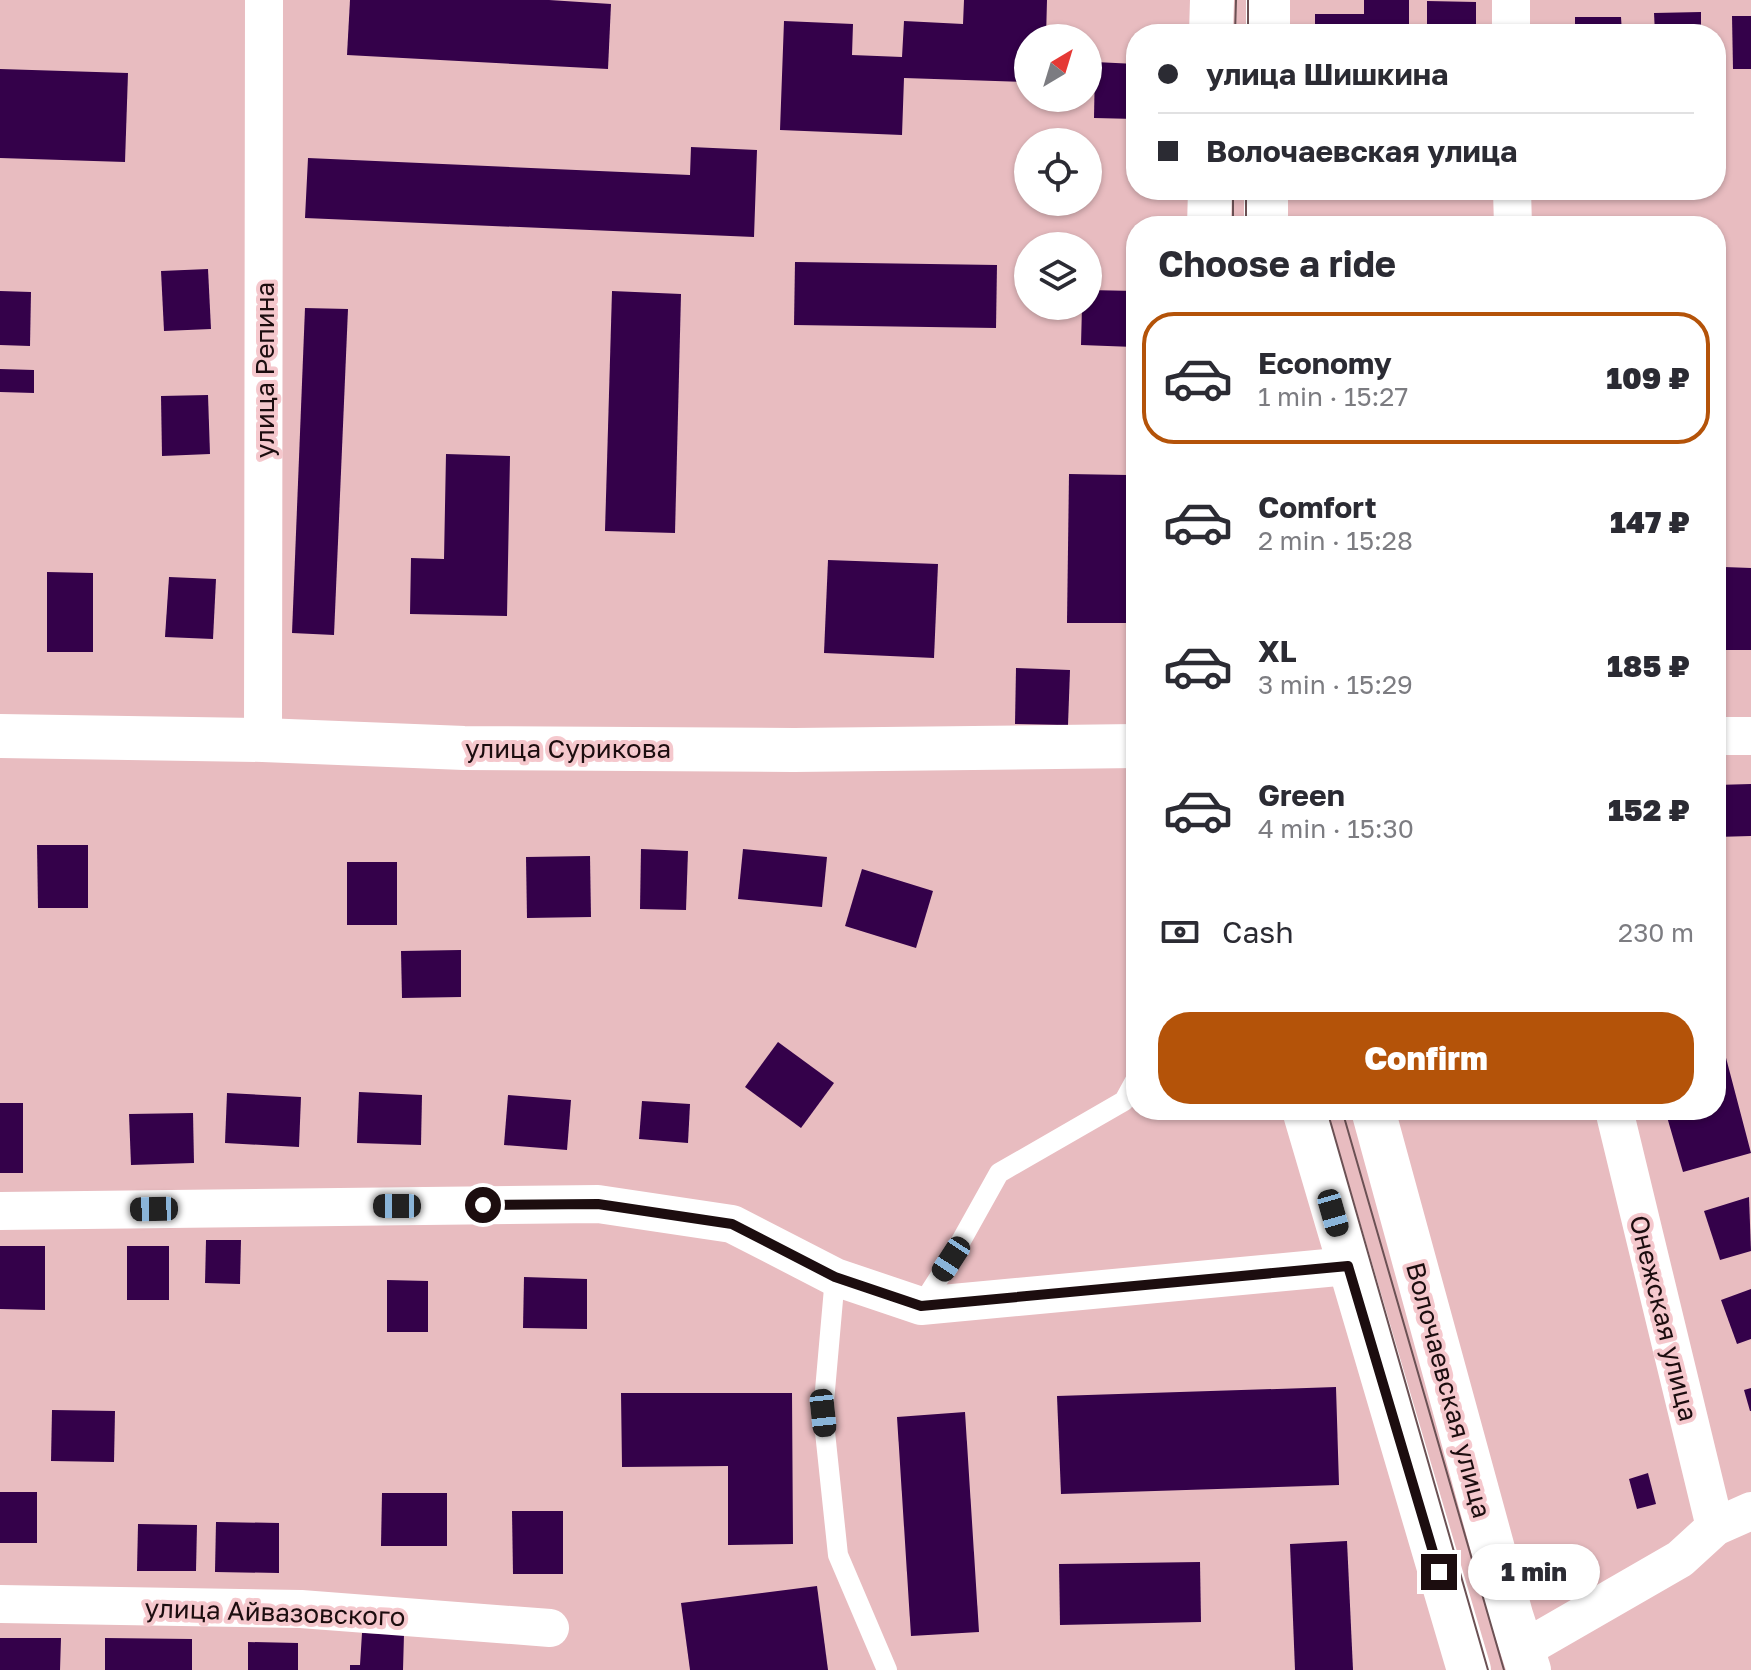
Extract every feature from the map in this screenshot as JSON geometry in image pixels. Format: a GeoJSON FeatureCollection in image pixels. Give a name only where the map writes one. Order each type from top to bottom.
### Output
{"type":"FeatureCollection","features":[{"type":"Feature","properties":{"kind":"main road"},"geometry":{"type":"LineString","coordinates":[[1211,24],[1212,0]]}},
{"type":"Feature","properties":{"kind":"main road"},"geometry":{"type":"LineString","coordinates":[[1268,0],[1268,24]]}},
{"type":"Feature","properties":{"kind":"main road","name":"улица Сурикова"},"geometry":{"type":"LineString","coordinates":[[0,736],[263,740],[464,748],[794,750],[1126,746]]}},
{"type":"Feature","properties":{"kind":"main road"},"geometry":{"type":"LineString","coordinates":[[1307,1120],[1469,1670]]}},
{"type":"Feature","properties":{"kind":"main road","name":"Волочаевская улица"},"geometry":{"type":"LineString","coordinates":[[1376,1120],[1526,1660]]}},
{"type":"Feature","properties":{"kind":"street","name":"улица Репина"},"geometry":{"type":"LineString","coordinates":[[263,740],[264,0]]}},
{"type":"Feature","properties":{"kind":"street"},"geometry":{"type":"LineString","coordinates":[[1511,0],[1511,24]]}},
{"type":"Feature","properties":{"kind":"street"},"geometry":{"type":"LineString","coordinates":[[1726,736],[1751,736]]}},
{"type":"Feature","properties":{"kind":"street","name":"Онежская улица"},"geometry":{"type":"LineString","coordinates":[[1616,1120],[1715,1527]]}},
{"type":"Feature","properties":{"kind":"street"},"geometry":{"type":"LineString","coordinates":[[0,1211],[598,1204],[732,1224],[835,1277],[921,1306],[1348,1266]]}},
{"type":"Feature","properties":{"kind":"street"},"geometry":{"type":"LineString","coordinates":[[1526,1660],[1680,1559],[1715,1527],[1751,1511]]}},
{"type":"Feature","properties":{"kind":"street","name":"улица Айвазовского"},"geometry":{"type":"LineString","coordinates":[[0,1604],[301,1609],[550,1628]]}},
{"type":"Feature","properties":{"kind":"lane"},"geometry":{"type":"LineString","coordinates":[[921,1306],[999,1173],[1126,1097]]}},
{"type":"Feature","properties":{"kind":"lane"},"geometry":{"type":"LineString","coordinates":[[835,1277],[823,1413],[838,1555],[887,1670]]}},
{"type":"Feature","properties":{"kind":"building"},"geometry":{"type":"Polygon","coordinates":[[[350,0],[549,0],[611,4],[608,69],[347,55],[350,0]]]}},
{"type":"Feature","properties":{"kind":"building"},"geometry":{"type":"Polygon","coordinates":[[[964,0],[1047,0],[1046,24],[1014,24],[1014,82],[904,78],[902,135],[780,130],[784,21],[853,24],[852,55],[902,57],[904,21],[963,24],[964,0]]]}},
{"type":"Feature","properties":{"kind":"building"},"geometry":{"type":"Polygon","coordinates":[[[1364,0],[1409,0],[1409,24],[1315,24],[1315,14],[1364,14],[1364,0]]]}},
{"type":"Feature","properties":{"kind":"building"},"geometry":{"type":"Polygon","coordinates":[[[1427,1],[1476,2],[1476,24],[1427,24],[1427,1]]]}},
{"type":"Feature","properties":{"kind":"building"},"geometry":{"type":"Polygon","coordinates":[[[1701,12],[1701,24],[1655,24],[1654,13],[1701,12]]]}},
{"type":"Feature","properties":{"kind":"building"},"geometry":{"type":"Polygon","coordinates":[[[1732,16],[1751,16],[1751,69],[1733,69],[1732,16]]]}},
{"type":"Feature","properties":{"kind":"building"},"geometry":{"type":"Polygon","coordinates":[[[1575,17],[1621,17],[1621,24],[1575,24],[1575,17]]]}},
{"type":"Feature","properties":{"kind":"building"},"geometry":{"type":"Polygon","coordinates":[[[1102,62],[1126,64],[1126,119],[1094,118],[1094,112],[1102,112],[1102,62]]]}},
{"type":"Feature","properties":{"kind":"building"},"geometry":{"type":"Polygon","coordinates":[[[0,69],[128,73],[125,162],[0,158],[0,69]]]}},
{"type":"Feature","properties":{"kind":"building"},"geometry":{"type":"Polygon","coordinates":[[[691,147],[757,150],[754,237],[305,218],[308,158],[690,175],[691,147]]]}},
{"type":"Feature","properties":{"kind":"building"},"geometry":{"type":"Polygon","coordinates":[[[795,262],[997,265],[996,328],[794,325],[795,262]]]}},
{"type":"Feature","properties":{"kind":"building"},"geometry":{"type":"Polygon","coordinates":[[[208,269],[211,329],[164,331],[161,271],[208,269]]]}},
{"type":"Feature","properties":{"kind":"building"},"geometry":{"type":"Polygon","coordinates":[[[1102,290],[1126,291],[1126,347],[1081,345],[1082,320],[1102,320],[1102,290]]]}},
{"type":"Feature","properties":{"kind":"building"},"geometry":{"type":"Polygon","coordinates":[[[0,291],[31,292],[30,346],[0,345],[0,291]]]}},
{"type":"Feature","properties":{"kind":"building"},"geometry":{"type":"Polygon","coordinates":[[[612,291],[681,294],[675,533],[605,531],[612,291]]]}},
{"type":"Feature","properties":{"kind":"building"},"geometry":{"type":"Polygon","coordinates":[[[305,308],[348,309],[334,635],[292,633],[305,308]]]}},
{"type":"Feature","properties":{"kind":"building"},"geometry":{"type":"Polygon","coordinates":[[[0,369],[34,370],[34,393],[0,392],[0,369]]]}},
{"type":"Feature","properties":{"kind":"building"},"geometry":{"type":"Polygon","coordinates":[[[208,395],[210,454],[162,456],[161,396],[208,395]]]}},
{"type":"Feature","properties":{"kind":"building"},"geometry":{"type":"Polygon","coordinates":[[[446,454],[510,456],[507,616],[410,614],[411,558],[444,559],[446,454]]]}},
{"type":"Feature","properties":{"kind":"building"},"geometry":{"type":"Polygon","coordinates":[[[1069,474],[1126,475],[1126,623],[1067,623],[1069,474]]]}},
{"type":"Feature","properties":{"kind":"building"},"geometry":{"type":"Polygon","coordinates":[[[828,560],[938,564],[934,658],[824,653],[828,560]]]}},
{"type":"Feature","properties":{"kind":"building"},"geometry":{"type":"Polygon","coordinates":[[[1726,567],[1751,568],[1751,650],[1726,650],[1726,567]]]}},
{"type":"Feature","properties":{"kind":"building"},"geometry":{"type":"Polygon","coordinates":[[[47,572],[93,573],[93,652],[47,652],[47,572]]]}},
{"type":"Feature","properties":{"kind":"building"},"geometry":{"type":"Polygon","coordinates":[[[169,577],[216,579],[213,639],[165,637],[169,577]]]}},
{"type":"Feature","properties":{"kind":"building"},"geometry":{"type":"Polygon","coordinates":[[[1016,668],[1070,670],[1068,725],[1015,724],[1016,668]]]}},
{"type":"Feature","properties":{"kind":"building"},"geometry":{"type":"Polygon","coordinates":[[[1751,784],[1751,836],[1726,837],[1726,785],[1751,784]]]}},
{"type":"Feature","properties":{"kind":"building"},"geometry":{"type":"Polygon","coordinates":[[[37,845],[88,845],[88,908],[38,908],[37,845]]]}},
{"type":"Feature","properties":{"kind":"building"},"geometry":{"type":"Polygon","coordinates":[[[641,849],[688,851],[686,910],[640,909],[641,849]]]}},
{"type":"Feature","properties":{"kind":"building"},"geometry":{"type":"Polygon","coordinates":[[[743,849],[827,857],[822,907],[738,899],[743,849]]]}},
{"type":"Feature","properties":{"kind":"building"},"geometry":{"type":"Polygon","coordinates":[[[590,856],[591,917],[527,918],[526,857],[590,856]]]}},
{"type":"Feature","properties":{"kind":"building"},"geometry":{"type":"Polygon","coordinates":[[[347,862],[397,862],[397,925],[347,925],[347,862]]]}},
{"type":"Feature","properties":{"kind":"building"},"geometry":{"type":"Polygon","coordinates":[[[862,869],[933,891],[916,948],[845,926],[862,869]]]}},
{"type":"Feature","properties":{"kind":"building"},"geometry":{"type":"Polygon","coordinates":[[[461,950],[461,997],[402,998],[401,951],[461,950]]]}},
{"type":"Feature","properties":{"kind":"building"},"geometry":{"type":"Polygon","coordinates":[[[778,1042],[834,1083],[801,1128],[745,1087],[778,1042]]]}},
{"type":"Feature","properties":{"kind":"building"},"geometry":{"type":"Polygon","coordinates":[[[1726,1058],[1751,1153],[1683,1172],[1668,1120],[1726,1120],[1726,1058]]]}},
{"type":"Feature","properties":{"kind":"building"},"geometry":{"type":"Polygon","coordinates":[[[359,1092],[422,1095],[421,1145],[357,1143],[359,1092]]]}},
{"type":"Feature","properties":{"kind":"building"},"geometry":{"type":"Polygon","coordinates":[[[227,1093],[301,1097],[299,1147],[225,1143],[227,1093]]]}},
{"type":"Feature","properties":{"kind":"building"},"geometry":{"type":"Polygon","coordinates":[[[508,1095],[571,1100],[567,1150],[504,1145],[508,1095]]]}},
{"type":"Feature","properties":{"kind":"building"},"geometry":{"type":"Polygon","coordinates":[[[642,1101],[690,1104],[688,1143],[639,1139],[642,1101]]]}},
{"type":"Feature","properties":{"kind":"building"},"geometry":{"type":"Polygon","coordinates":[[[0,1103],[23,1103],[23,1173],[0,1173],[0,1103]]]}},
{"type":"Feature","properties":{"kind":"building"},"geometry":{"type":"Polygon","coordinates":[[[193,1113],[194,1163],[131,1165],[129,1114],[193,1113]]]}},
{"type":"Feature","properties":{"kind":"building"},"geometry":{"type":"Polygon","coordinates":[[[1749,1197],[1751,1251],[1720,1260],[1704,1211],[1749,1197]]]}},
{"type":"Feature","properties":{"kind":"building"},"geometry":{"type":"Polygon","coordinates":[[[206,1240],[241,1240],[240,1284],[205,1283],[206,1240]]]}},
{"type":"Feature","properties":{"kind":"building"},"geometry":{"type":"Polygon","coordinates":[[[0,1246],[45,1246],[45,1310],[0,1309],[0,1246]]]}},
{"type":"Feature","properties":{"kind":"building"},"geometry":{"type":"Polygon","coordinates":[[[127,1246],[169,1246],[169,1300],[127,1300],[127,1246]]]}},
{"type":"Feature","properties":{"kind":"building"},"geometry":{"type":"Polygon","coordinates":[[[524,1277],[587,1279],[587,1329],[523,1328],[524,1277]]]}},
{"type":"Feature","properties":{"kind":"building"},"geometry":{"type":"Polygon","coordinates":[[[387,1280],[428,1281],[428,1332],[387,1332],[387,1280]]]}},
{"type":"Feature","properties":{"kind":"building"},"geometry":{"type":"Polygon","coordinates":[[[1751,1289],[1751,1339],[1737,1344],[1721,1300],[1751,1289]]]}},
{"type":"Feature","properties":{"kind":"building"},"geometry":{"type":"Polygon","coordinates":[[[1336,1387],[1339,1485],[1061,1494],[1057,1396],[1336,1387]]]}},
{"type":"Feature","properties":{"kind":"building"},"geometry":{"type":"Polygon","coordinates":[[[1751,1388],[1751,1411],[1750,1411],[1744,1390],[1751,1388]]]}},
{"type":"Feature","properties":{"kind":"building"},"geometry":{"type":"Polygon","coordinates":[[[621,1393],[792,1393],[793,1544],[728,1545],[728,1466],[622,1467],[621,1393]]]}},
{"type":"Feature","properties":{"kind":"building"},"geometry":{"type":"Polygon","coordinates":[[[52,1410],[115,1411],[114,1462],[51,1461],[52,1410]]]}},
{"type":"Feature","properties":{"kind":"building"},"geometry":{"type":"Polygon","coordinates":[[[965,1412],[979,1632],[911,1636],[897,1417],[965,1412]]]}},
{"type":"Feature","properties":{"kind":"building"},"geometry":{"type":"Polygon","coordinates":[[[1648,1473],[1656,1504],[1637,1509],[1629,1479],[1648,1473]]]}},
{"type":"Feature","properties":{"kind":"building"},"geometry":{"type":"Polygon","coordinates":[[[0,1492],[37,1492],[37,1543],[0,1543],[0,1492]]]}},
{"type":"Feature","properties":{"kind":"building"},"geometry":{"type":"Polygon","coordinates":[[[382,1493],[447,1493],[447,1546],[381,1546],[382,1493]]]}},
{"type":"Feature","properties":{"kind":"building"},"geometry":{"type":"Polygon","coordinates":[[[512,1511],[563,1511],[563,1574],[513,1574],[512,1511]]]}},
{"type":"Feature","properties":{"kind":"building"},"geometry":{"type":"Polygon","coordinates":[[[216,1522],[279,1523],[279,1573],[215,1572],[216,1522]]]}},
{"type":"Feature","properties":{"kind":"building"},"geometry":{"type":"Polygon","coordinates":[[[138,1524],[197,1525],[196,1571],[137,1571],[138,1524]]]}},
{"type":"Feature","properties":{"kind":"building"},"geometry":{"type":"Polygon","coordinates":[[[1347,1541],[1353,1670],[1295,1670],[1290,1544],[1347,1541]]]}},
{"type":"Feature","properties":{"kind":"building"},"geometry":{"type":"Polygon","coordinates":[[[1200,1562],[1201,1622],[1060,1625],[1059,1564],[1200,1562]]]}},
{"type":"Feature","properties":{"kind":"building"},"geometry":{"type":"Polygon","coordinates":[[[817,1586],[828,1670],[690,1670],[681,1603],[817,1586]]]}},
{"type":"Feature","properties":{"kind":"building"},"geometry":{"type":"Polygon","coordinates":[[[362,1633],[404,1634],[403,1670],[350,1670],[350,1665],[360,1665],[362,1633]]]}},
{"type":"Feature","properties":{"kind":"building"},"geometry":{"type":"Polygon","coordinates":[[[0,1638],[61,1638],[60,1670],[0,1670],[0,1638]]]}},
{"type":"Feature","properties":{"kind":"building"},"geometry":{"type":"Polygon","coordinates":[[[105,1638],[192,1639],[192,1670],[105,1670],[105,1638]]]}},
{"type":"Feature","properties":{"kind":"building"},"geometry":{"type":"Polygon","coordinates":[[[248,1642],[298,1643],[298,1670],[248,1670],[248,1642]]]}},
{"type":"Feature","properties":{"kind":"tram line"},"geometry":{"type":"LineString","coordinates":[[1235,24],[1236,0]]}},
{"type":"Feature","properties":{"kind":"tram line"},"geometry":{"type":"LineString","coordinates":[[1248,0],[1248,24]]}},
{"type":"Feature","properties":{"kind":"tram line"},"geometry":{"type":"LineString","coordinates":[[1233,200],[1233,216]]}},
{"type":"Feature","properties":{"kind":"tram line"},"geometry":{"type":"LineString","coordinates":[[1246,200],[1246,216]]}},
{"type":"Feature","properties":{"kind":"tram line"},"geometry":{"type":"LineString","coordinates":[[1330,1120],[1488,1670]]}},
{"type":"Feature","properties":{"kind":"tram line"},"geometry":{"type":"LineString","coordinates":[[1345,1120],[1504,1670]]}},
{"type":"Feature","properties":{"kind":"route"},"geometry":{"type":"LineString","coordinates":[[483,1205],[598,1204],[732,1224],[835,1277],[921,1306],[1348,1266],[1439,1572]]}}]}
